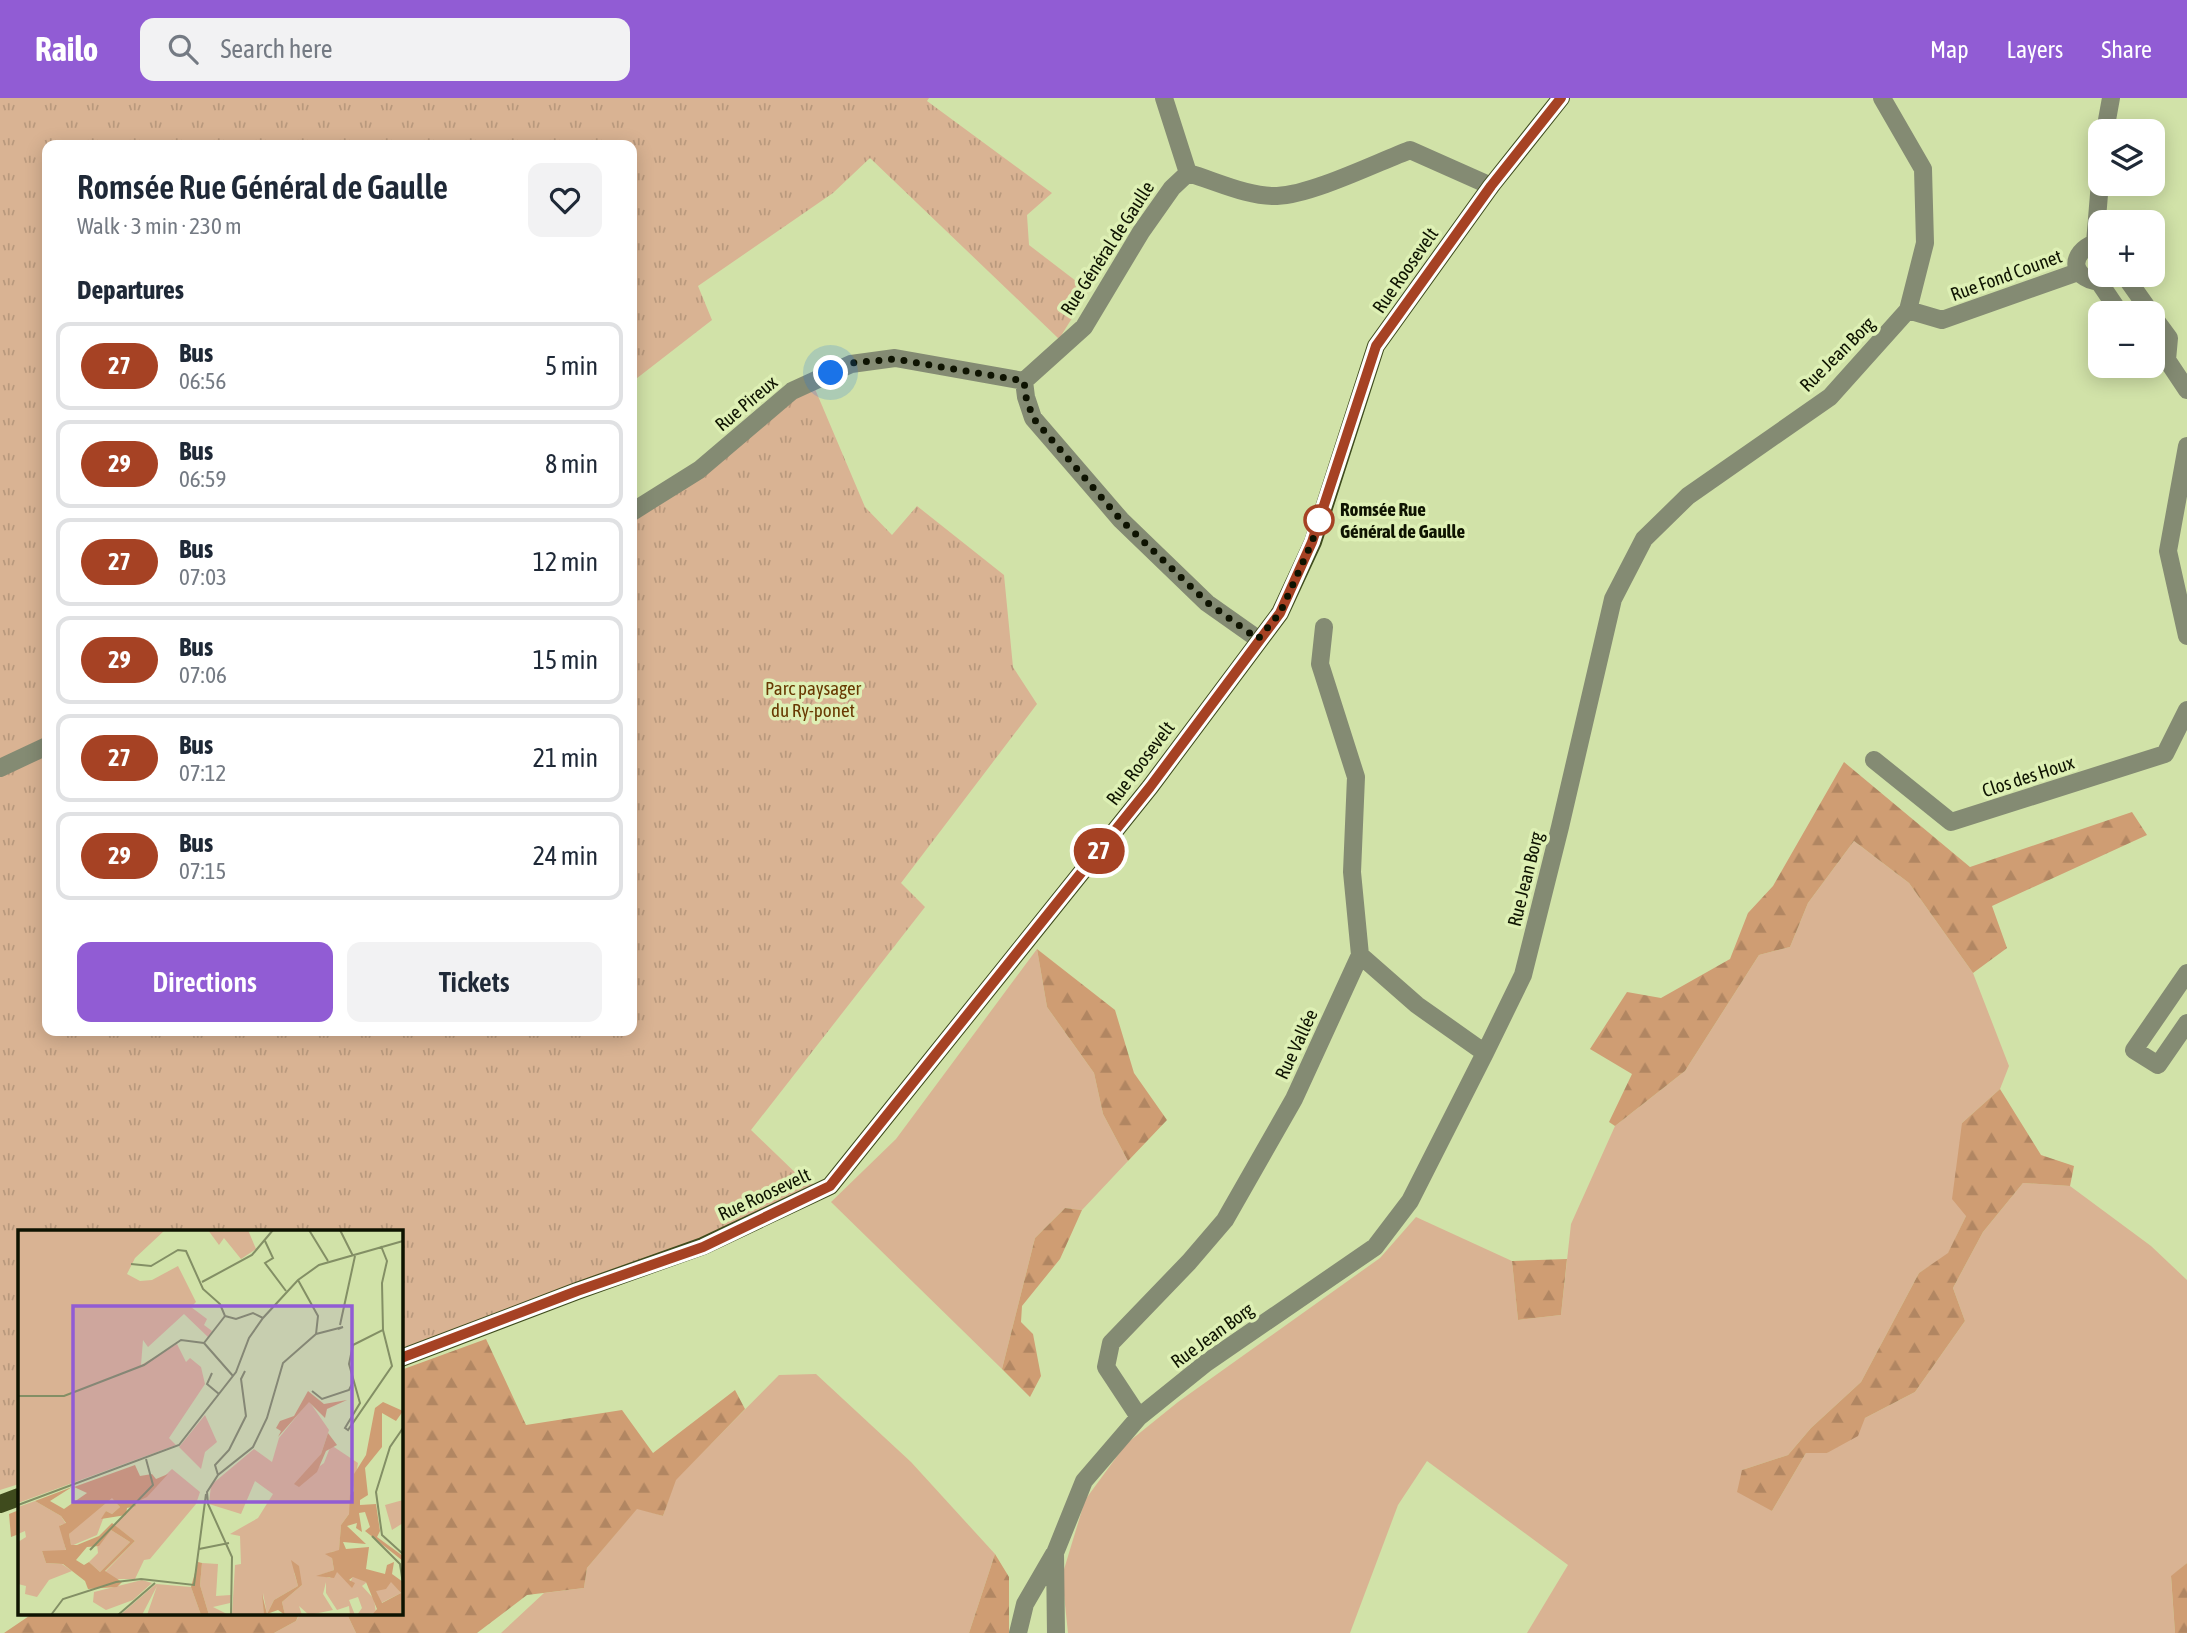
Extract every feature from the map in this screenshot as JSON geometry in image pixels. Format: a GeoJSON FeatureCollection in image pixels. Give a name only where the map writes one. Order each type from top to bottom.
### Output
{"type":"FeatureCollection","features":[{"type":"Feature","properties":{"kind":"main road","name":"Rue Roosevelt"},"geometry":{"type":"LineString","coordinates":[[402,1358],[577,1291],[703,1247],[830,1186],[1150,787],[1280,613],[1312,542],[1376,346],[1491,186],[1560,98]]}},
{"type":"Feature","properties":{"kind":"main road"},"geometry":{"type":"LineString","coordinates":[[0,1504],[18,1497]]}},
{"type":"Feature","properties":{"kind":"street"},"geometry":{"type":"LineString","coordinates":[[1164,98],[1188,173],[1247,192],[1277,196],[1306,191],[1410,150],[1491,186]]}},
{"type":"Feature","properties":{"kind":"street","name":"Rue Jean Borg"},"geometry":{"type":"LineString","coordinates":[[1056,1633],[1055,1553],[1083,1482],[1139,1417],[1206,1363],[1375,1247],[1409,1201],[1485,1054],[1522,975],[1560,828],[1613,599],[1644,539],[1688,496],[1829,397],[1908,310],[1925,243],[1923,169],[1882,98]]}},
{"type":"Feature","properties":{"kind":"street"},"geometry":{"type":"LineString","coordinates":[[2107,119],[2111,98]]}},
{"type":"Feature","properties":{"kind":"street","name":"Rue Général de Gaulle"},"geometry":{"type":"LineString","coordinates":[[1024,381],[1084,327],[1171,188],[1188,173]]}},
{"type":"Feature","properties":{"kind":"street","name":"Rue Fond Counet"},"geometry":{"type":"LineString","coordinates":[[2088,246],[2082,248],[2076,259],[2078,272],[2088,280]]}},
{"type":"Feature","properties":{"kind":"street","name":"Rue Fond Counet"},"geometry":{"type":"LineString","coordinates":[[1908,310],[1942,320],[2078,272]]}},
{"type":"Feature","properties":{"kind":"street","name":"Rue Pireux"},"geometry":{"type":"LineString","coordinates":[[637,509],[699,470],[792,391],[851,363],[895,359],[1024,381]]}},
{"type":"Feature","properties":{"kind":"street","name":"Rue Fond Counet"},"geometry":{"type":"LineString","coordinates":[[2165,364],[2187,390]]}},
{"type":"Feature","properties":{"kind":"street"},"geometry":{"type":"LineString","coordinates":[[1024,381],[1033,418],[1121,520],[1208,603],[1258,639]]}},
{"type":"Feature","properties":{"kind":"street"},"geometry":{"type":"LineString","coordinates":[[2187,446],[2168,551],[2187,636]]}},
{"type":"Feature","properties":{"kind":"street"},"geometry":{"type":"LineString","coordinates":[[1324,627],[1320,664],[1356,777],[1352,872],[1360,955],[1418,1005],[1485,1054]]}},
{"type":"Feature","properties":{"kind":"street","name":"Clos des Houx"},"geometry":{"type":"LineString","coordinates":[[1874,760],[1951,822],[2165,754],[2187,710]]}},
{"type":"Feature","properties":{"kind":"street"},"geometry":{"type":"LineString","coordinates":[[0,768],[42,748]]}},
{"type":"Feature","properties":{"kind":"street","name":"Rue Vallée"},"geometry":{"type":"LineString","coordinates":[[1139,1417],[1105,1367],[1111,1343],[1189,1262],[1225,1220],[1294,1099],[1360,955]]}},
{"type":"Feature","properties":{"kind":"street"},"geometry":{"type":"LineString","coordinates":[[2187,973],[2134,1050],[2158,1065],[2187,1023]]}},
{"type":"Feature","properties":{"kind":"street"},"geometry":{"type":"LineString","coordinates":[[1018,1633],[1025,1604],[1055,1553]]}},
{"type":"Feature","properties":{"kind":"green space","name":"Parc paysager du Ry-ponet"},"geometry":{"type":"Polygon","coordinates":[[[0,98],[929,98],[927,101],[1052,193],[1027,215],[1029,245],[1089,291],[1059,339],[870,158],[833,193],[698,286],[712,320],[637,378],[637,140],[42,140],[42,1036],[637,1036],[637,508],[792,391],[815,389],[865,507],[892,535],[917,506],[1004,575],[1013,667],[1037,704],[901,883],[925,907],[751,1130],[806,1183],[830,1186],[703,1246],[402,1355],[402,1230],[18,1230],[18,1484],[0,1490],[0,98]]]}},
{"type":"Feature","properties":{"kind":"green space"},"geometry":{"type":"Polygon","coordinates":[[[1844,762],[1970,867],[2132,812],[2147,835],[1992,906],[2007,948],[1973,973],[1909,883],[1854,841],[1808,903],[1790,947],[1759,955],[1685,1071],[1615,1126],[1609,1122],[1632,1074],[1590,1049],[1627,992],[1661,998],[1730,959],[1748,913],[1773,886],[1844,762]]]}},
{"type":"Feature","properties":{"kind":"green space"},"geometry":{"type":"Polygon","coordinates":[[[1854,841],[1909,883],[1973,973],[2009,1066],[2000,1089],[1962,1123],[1966,1216],[1948,1254],[1919,1273],[1861,1382],[1811,1428],[1788,1455],[1742,1470],[1772,1511],[1806,1453],[1827,1453],[1865,1418],[1915,1392],[1965,1321],[1953,1288],[1983,1232],[2023,1183],[2070,1186],[2151,1246],[2187,1280],[2187,1563],[2171,1577],[2175,1633],[1527,1633],[1568,1565],[1427,1461],[1398,1505],[1350,1633],[1068,1633],[1062,1576],[1085,1500],[1126,1444],[1178,1402],[1380,1258],[1416,1217],[1512,1261],[1518,1320],[1561,1315],[1571,1224],[1615,1126],[1685,1071],[1759,955],[1790,947],[1808,903],[1854,841]]]}},
{"type":"Feature","properties":{"kind":"green space"},"geometry":{"type":"Polygon","coordinates":[[[1037,949],[1047,1007],[1094,1073],[1103,1114],[1128,1161],[1082,1210],[1065,1208],[1035,1238],[1002,1369],[831,1202],[896,1139],[1037,949]]]}},
{"type":"Feature","properties":{"kind":"green space"},"geometry":{"type":"Polygon","coordinates":[[[1037,949],[1115,1010],[1134,1073],[1167,1120],[1128,1161],[1103,1114],[1094,1073],[1047,1007],[1037,949]]]}},
{"type":"Feature","properties":{"kind":"green space"},"geometry":{"type":"Polygon","coordinates":[[[2000,1089],[2041,1155],[2074,1166],[2070,1186],[2023,1183],[1983,1232],[1953,1288],[1965,1321],[1915,1392],[1865,1418],[1858,1436],[1827,1453],[1806,1453],[1772,1511],[1737,1492],[1742,1470],[1788,1455],[1811,1428],[1861,1382],[1919,1273],[1948,1253],[1966,1216],[1952,1199],[1962,1123],[2000,1089]]]}},
{"type":"Feature","properties":{"kind":"green space"},"geometry":{"type":"Polygon","coordinates":[[[1065,1208],[1082,1210],[1060,1259],[1022,1306],[1021,1322],[1033,1334],[1041,1376],[1030,1397],[1002,1369],[1035,1238],[1065,1208]]]}},
{"type":"Feature","properties":{"kind":"green space"},"geometry":{"type":"Polygon","coordinates":[[[1567,1259],[1561,1315],[1518,1320],[1512,1261],[1567,1259]]]}},
{"type":"Feature","properties":{"kind":"green space"},"geometry":{"type":"Polygon","coordinates":[[[486,1339],[526,1425],[622,1410],[653,1453],[735,1390],[745,1409],[676,1480],[663,1516],[637,1509],[587,1568],[584,1588],[527,1595],[477,1633],[356,1633],[348,1616],[402,1616],[402,1370],[486,1339]]]}},
{"type":"Feature","properties":{"kind":"green space"},"geometry":{"type":"Polygon","coordinates":[[[816,1374],[911,1462],[995,1554],[969,1633],[501,1633],[544,1593],[584,1588],[587,1568],[637,1508],[663,1516],[675,1480],[779,1375],[816,1374]]]}},
{"type":"Feature","properties":{"kind":"green space"},"geometry":{"type":"Polygon","coordinates":[[[18,1510],[18,1534],[11,1537],[9,1514],[18,1510]]]}},
{"type":"Feature","properties":{"kind":"green space"},"geometry":{"type":"Polygon","coordinates":[[[995,1554],[1009,1577],[1009,1633],[969,1633],[995,1554]]]}},
{"type":"Feature","properties":{"kind":"green space"},"geometry":{"type":"Polygon","coordinates":[[[2187,1563],[2187,1633],[2175,1633],[2171,1576],[2187,1563]]]}},
{"type":"Feature","properties":{"kind":"green space"},"geometry":{"type":"Polygon","coordinates":[[[29,1616],[298,1616],[296,1621],[274,1633],[4,1633],[29,1616]]]}},
{"type":"Feature","properties":{"kind":"green space"},"geometry":{"type":"Polygon","coordinates":[[[299,1616],[348,1616],[356,1633],[274,1633],[296,1621],[299,1616]]]}},
{"type":"Feature","properties":{"kind":"bus line","name":"27"},"geometry":{"type":"LineString","coordinates":[[402,1358],[577,1291],[703,1247],[830,1186],[1150,787],[1280,613],[1312,542],[1376,346],[1491,186],[1561,98]]}},
{"type":"Feature","properties":{"kind":"place","name":"Romsée Rue Général de Gaulle"},"geometry":{"type":"Point","coordinates":[1319,520]}},
{"type":"Feature","properties":{"kind":"route"},"geometry":{"type":"LineString","coordinates":[[831,373],[851,363],[895,359],[1024,381],[1033,418],[1121,520],[1208,603],[1258,639],[1280,613],[1320,518],[1319,520]]}}]}
